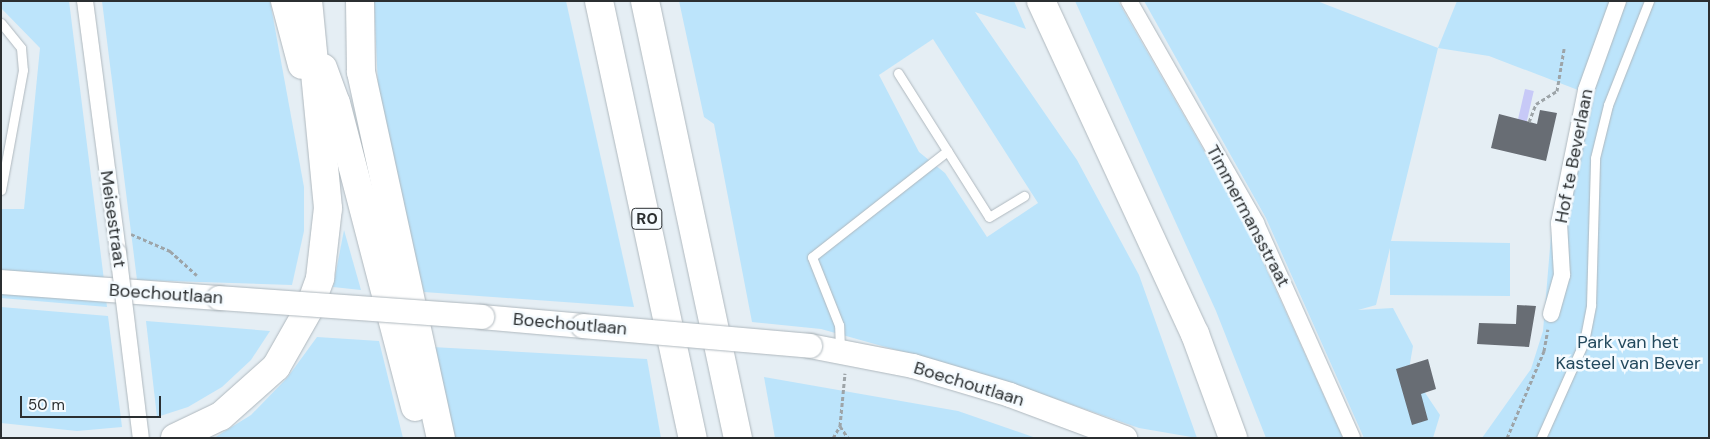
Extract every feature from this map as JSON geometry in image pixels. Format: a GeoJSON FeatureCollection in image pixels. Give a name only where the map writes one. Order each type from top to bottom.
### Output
{"type":"FeatureCollection","features":[{"type":"Feature","properties":{"kind":"highway"},"geometry":{"type":"LineString","coordinates":[[285,1],[318,122]]}},
{"type":"Feature","properties":{"kind":"highway"},"geometry":{"type":"LineString","coordinates":[[175,438],[221,416],[248,395],[276,367],[309,309],[325,248],[328,208],[318,122],[314,45],[308,1]]}},
{"type":"Feature","properties":{"kind":"highway"},"geometry":{"type":"LineString","coordinates":[[360,1],[361,72],[441,438]]}},
{"type":"Feature","properties":{"kind":"highway","name":"R0"},"geometry":{"type":"LineString","coordinates":[[600,1],[693,438]]}},
{"type":"Feature","properties":{"kind":"highway","name":"R0"},"geometry":{"type":"LineString","coordinates":[[645,1],[738,438]]}},
{"type":"Feature","properties":{"kind":"highway"},"geometry":{"type":"LineString","coordinates":[[1041,1],[1195,334],[1233,438]]}},
{"type":"Feature","properties":{"kind":"highway"},"geometry":{"type":"LineString","coordinates":[[314,45],[336,103],[423,438]]}},
{"type":"Feature","properties":{"kind":"main road","name":"Boechoutlaan"},"geometry":{"type":"LineString","coordinates":[[1,282],[482,317],[810,346],[842,361],[1010,395],[1125,438]]}},
{"type":"Feature","properties":{"kind":"street","name":"Meisestraat"},"geometry":{"type":"LineString","coordinates":[[86,1],[141,438]]}},
{"type":"Feature","properties":{"kind":"street","name":"Timmermansstraat"},"geometry":{"type":"LineString","coordinates":[[1129,1],[1256,223],[1352,438]]}},
{"type":"Feature","properties":{"kind":"street","name":"Hof te Beverlaan"},"geometry":{"type":"LineString","coordinates":[[1551,314],[1562,275],[1559,223],[1586,90],[1618,1]]}},
{"type":"Feature","properties":{"kind":"lane"},"geometry":{"type":"LineString","coordinates":[[1541,438],[1584,342],[1591,305],[1595,158],[1608,105],[1649,1]]}},
{"type":"Feature","properties":{"kind":"lane"},"geometry":{"type":"LineString","coordinates":[[1,23],[18,43],[23,70],[1,190]]}},
{"type":"Feature","properties":{"kind":"lane"},"geometry":{"type":"LineString","coordinates":[[898,73],[989,217],[1024,196]]}},
{"type":"Feature","properties":{"kind":"lane"},"geometry":{"type":"LineString","coordinates":[[842,361],[840,324],[812,257],[947,151]]}},
{"type":"Feature","properties":{"kind":"path"},"geometry":{"type":"LineString","coordinates":[[1529,122],[1536,104],[1557,91],[1564,50]]}},
{"type":"Feature","properties":{"kind":"path"},"geometry":{"type":"LineString","coordinates":[[114,228],[170,251],[191,268],[216,298]]}},
{"type":"Feature","properties":{"kind":"path"},"geometry":{"type":"LineString","coordinates":[[1507,438],[1544,351],[1551,314]]}},
{"type":"Feature","properties":{"kind":"path"},"geometry":{"type":"LineString","coordinates":[[832,438],[840,426],[842,361]]}},
{"type":"Feature","properties":{"kind":"path"},"geometry":{"type":"LineString","coordinates":[[840,426],[848,438]]}},
{"type":"Feature","properties":{"kind":"green space"},"geometry":{"type":"Polygon","coordinates":[[[1,1],[69,1],[104,280],[1,272],[1,209],[24,209],[40,48],[1,8],[1,1]]]}},
{"type":"Feature","properties":{"kind":"green space"},"geometry":{"type":"Polygon","coordinates":[[[102,1],[270,1],[304,187],[304,231],[292,285],[137,280],[102,1]]]}},
{"type":"Feature","properties":{"kind":"green space"},"geometry":{"type":"Polygon","coordinates":[[[374,1],[566,1],[634,307],[424,292],[396,186],[378,86],[374,1]]]}},
{"type":"Feature","properties":{"kind":"green space"},"geometry":{"type":"Polygon","coordinates":[[[679,1],[1014,1],[1026,29],[975,12],[1077,160],[1139,275],[1197,438],[1139,428],[993,377],[821,329],[752,322],[714,124],[704,117],[679,1]],[[933,39],[879,75],[919,152],[945,173],[987,237],[1038,203],[933,39]]]}},
{"type":"Feature","properties":{"kind":"green space"},"geometry":{"type":"Polygon","coordinates":[[[1075,1],[1118,1],[1245,222],[1343,438],[1266,438],[1216,311],[1075,1]]]}},
{"type":"Feature","properties":{"kind":"green space"},"geometry":{"type":"Polygon","coordinates":[[[1144,1],[1317,1],[1438,48],[1391,241],[1510,243],[1510,296],[1390,295],[1390,248],[1376,305],[1358,310],[1393,308],[1413,346],[1409,369],[1440,415],[1433,438],[1364,438],[1266,218],[1144,1]]]}},
{"type":"Feature","properties":{"kind":"green space","name":"Park van het Kasteel van Bever"},"geometry":{"type":"Polygon","coordinates":[[[1457,1],[1709,1],[1709,438],[1482,438],[1531,369],[1543,331],[1551,236],[1567,152],[1606,12],[1578,90],[1489,56],[1438,48],[1457,1]]]}},
{"type":"Feature","properties":{"kind":"green space"},"geometry":{"type":"Polygon","coordinates":[[[344,230],[361,290],[333,287],[344,230]]]}},
{"type":"Feature","properties":{"kind":"green space"},"geometry":{"type":"Polygon","coordinates":[[[1,292],[106,299],[107,307],[1,298],[1,292]]]}},
{"type":"Feature","properties":{"kind":"green space"},"geometry":{"type":"Polygon","coordinates":[[[1,307],[108,316],[122,427],[77,431],[1,423],[1,307]]]}},
{"type":"Feature","properties":{"kind":"green space"},"geometry":{"type":"Polygon","coordinates":[[[146,321],[270,331],[251,360],[222,387],[188,407],[157,417],[146,321]]]}},
{"type":"Feature","properties":{"kind":"green space"},"geometry":{"type":"Polygon","coordinates":[[[317,337],[379,341],[403,438],[214,438],[251,415],[287,378],[317,337]]]}},
{"type":"Feature","properties":{"kind":"green space"},"geometry":{"type":"Polygon","coordinates":[[[432,347],[647,359],[661,438],[454,438],[432,347]]]}},
{"type":"Feature","properties":{"kind":"green space"},"geometry":{"type":"Polygon","coordinates":[[[764,377],[958,411],[1036,438],[775,438],[764,377]]]}},
{"type":"Feature","properties":{"kind":"shaded area"},"geometry":{"type":"Polygon","coordinates":[[[1525,89],[1534,91],[1526,123],[1518,121],[1525,89]]]}},
{"type":"Feature","properties":{"kind":"building"},"geometry":{"type":"Polygon","coordinates":[[[1540,110],[1557,113],[1546,161],[1491,148],[1499,114],[1537,124],[1540,110]]]}},
{"type":"Feature","properties":{"kind":"building"},"geometry":{"type":"Polygon","coordinates":[[[1517,305],[1536,306],[1529,347],[1477,344],[1479,323],[1516,324],[1517,305]]]}},
{"type":"Feature","properties":{"kind":"building"},"geometry":{"type":"Polygon","coordinates":[[[1428,359],[1436,389],[1421,394],[1428,420],[1412,425],[1396,369],[1428,359]]]}}]}
